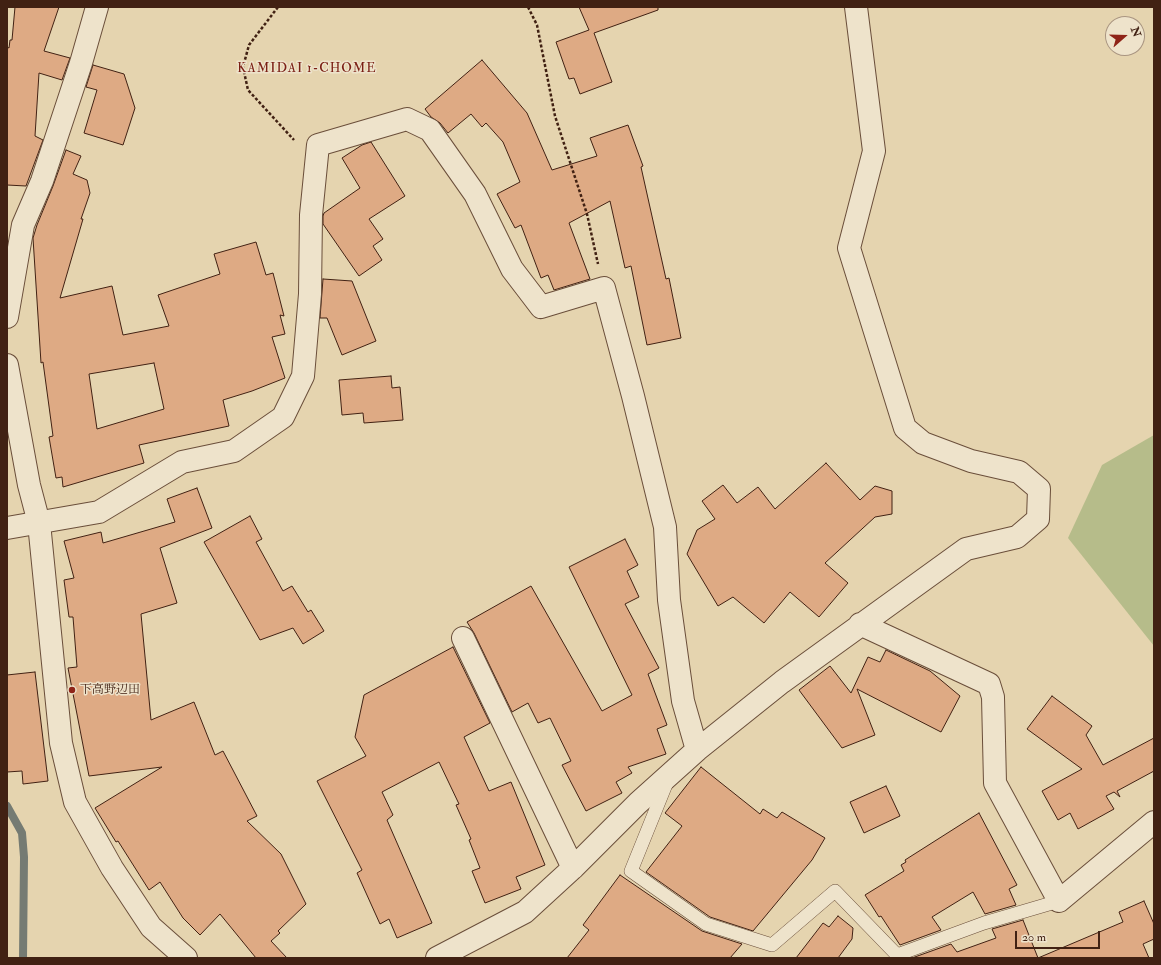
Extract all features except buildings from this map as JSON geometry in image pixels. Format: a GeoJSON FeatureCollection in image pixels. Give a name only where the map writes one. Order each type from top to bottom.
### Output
{"type":"FeatureCollection","features":[{"type":"Feature","properties":{"kind":"street"},"geometry":{"type":"LineString","coordinates":[[7,317],[23,225],[42,181],[97,7]]}},
{"type":"Feature","properties":{"kind":"street"},"geometry":{"type":"LineString","coordinates":[[437,958],[525,912],[697,750],[782,682],[860,624],[966,549],[1017,537],[1038,519],[1039,489],[1019,472],[971,461],[922,443],[905,428],[849,248],[874,151],[856,7]]}},
{"type":"Feature","properties":{"kind":"street"},"geometry":{"type":"LineString","coordinates":[[7,528],[99,512],[182,462],[234,451],[283,417],[303,376],[310,294],[311,215],[318,145],[407,118],[430,130],[475,194],[512,269],[540,307],[604,288],[633,396],[665,527],[669,600],[683,701],[697,750]]}},
{"type":"Feature","properties":{"kind":"street"},"geometry":{"type":"LineString","coordinates":[[7,365],[39,523],[61,742],[74,802],[112,868],[151,927],[186,958]]}},
{"type":"Feature","properties":{"kind":"street"},"geometry":{"type":"LineString","coordinates":[[860,624],[989,684],[993,697],[996,783],[1059,900],[1154,822]]}},
{"type":"Feature","properties":{"kind":"street"},"geometry":{"type":"LineString","coordinates":[[463,638],[573,868]]}},
{"type":"Feature","properties":{"kind":"lane"},"geometry":{"type":"LineString","coordinates":[[670,775],[631,871],[706,924],[714,927],[772,945],[835,891],[897,955],[984,923],[1059,900]]}},
{"type":"Feature","properties":{"kind":"path"},"geometry":{"type":"LineString","coordinates":[[278,7],[249,45],[243,67],[248,90],[286,133],[317,161]]}},
{"type":"Feature","properties":{"kind":"path"},"geometry":{"type":"LineString","coordinates":[[528,7],[537,24],[555,116],[587,214],[604,288]]}},
{"type":"Feature","properties":{"kind":"green space"},"geometry":{"type":"Polygon","coordinates":[[[1154,435],[1154,646],[1068,538],[1102,465],[1154,435]]]}},
{"type":"Feature","properties":{"kind":"waterway"},"geometry":{"type":"LineString","coordinates":[[7,806],[22,833],[24,857],[23,958]]}},
{"type":"Feature","properties":{"kind":"place","name":"下高野辺田"},"geometry":{"type":"Point","coordinates":[72,690]}},
{"type":"Feature","properties":{"kind":"district","name":"KAMIDAI 1-CHOME"},"geometry":{"type":"Point","coordinates":[307,69]}}]}
